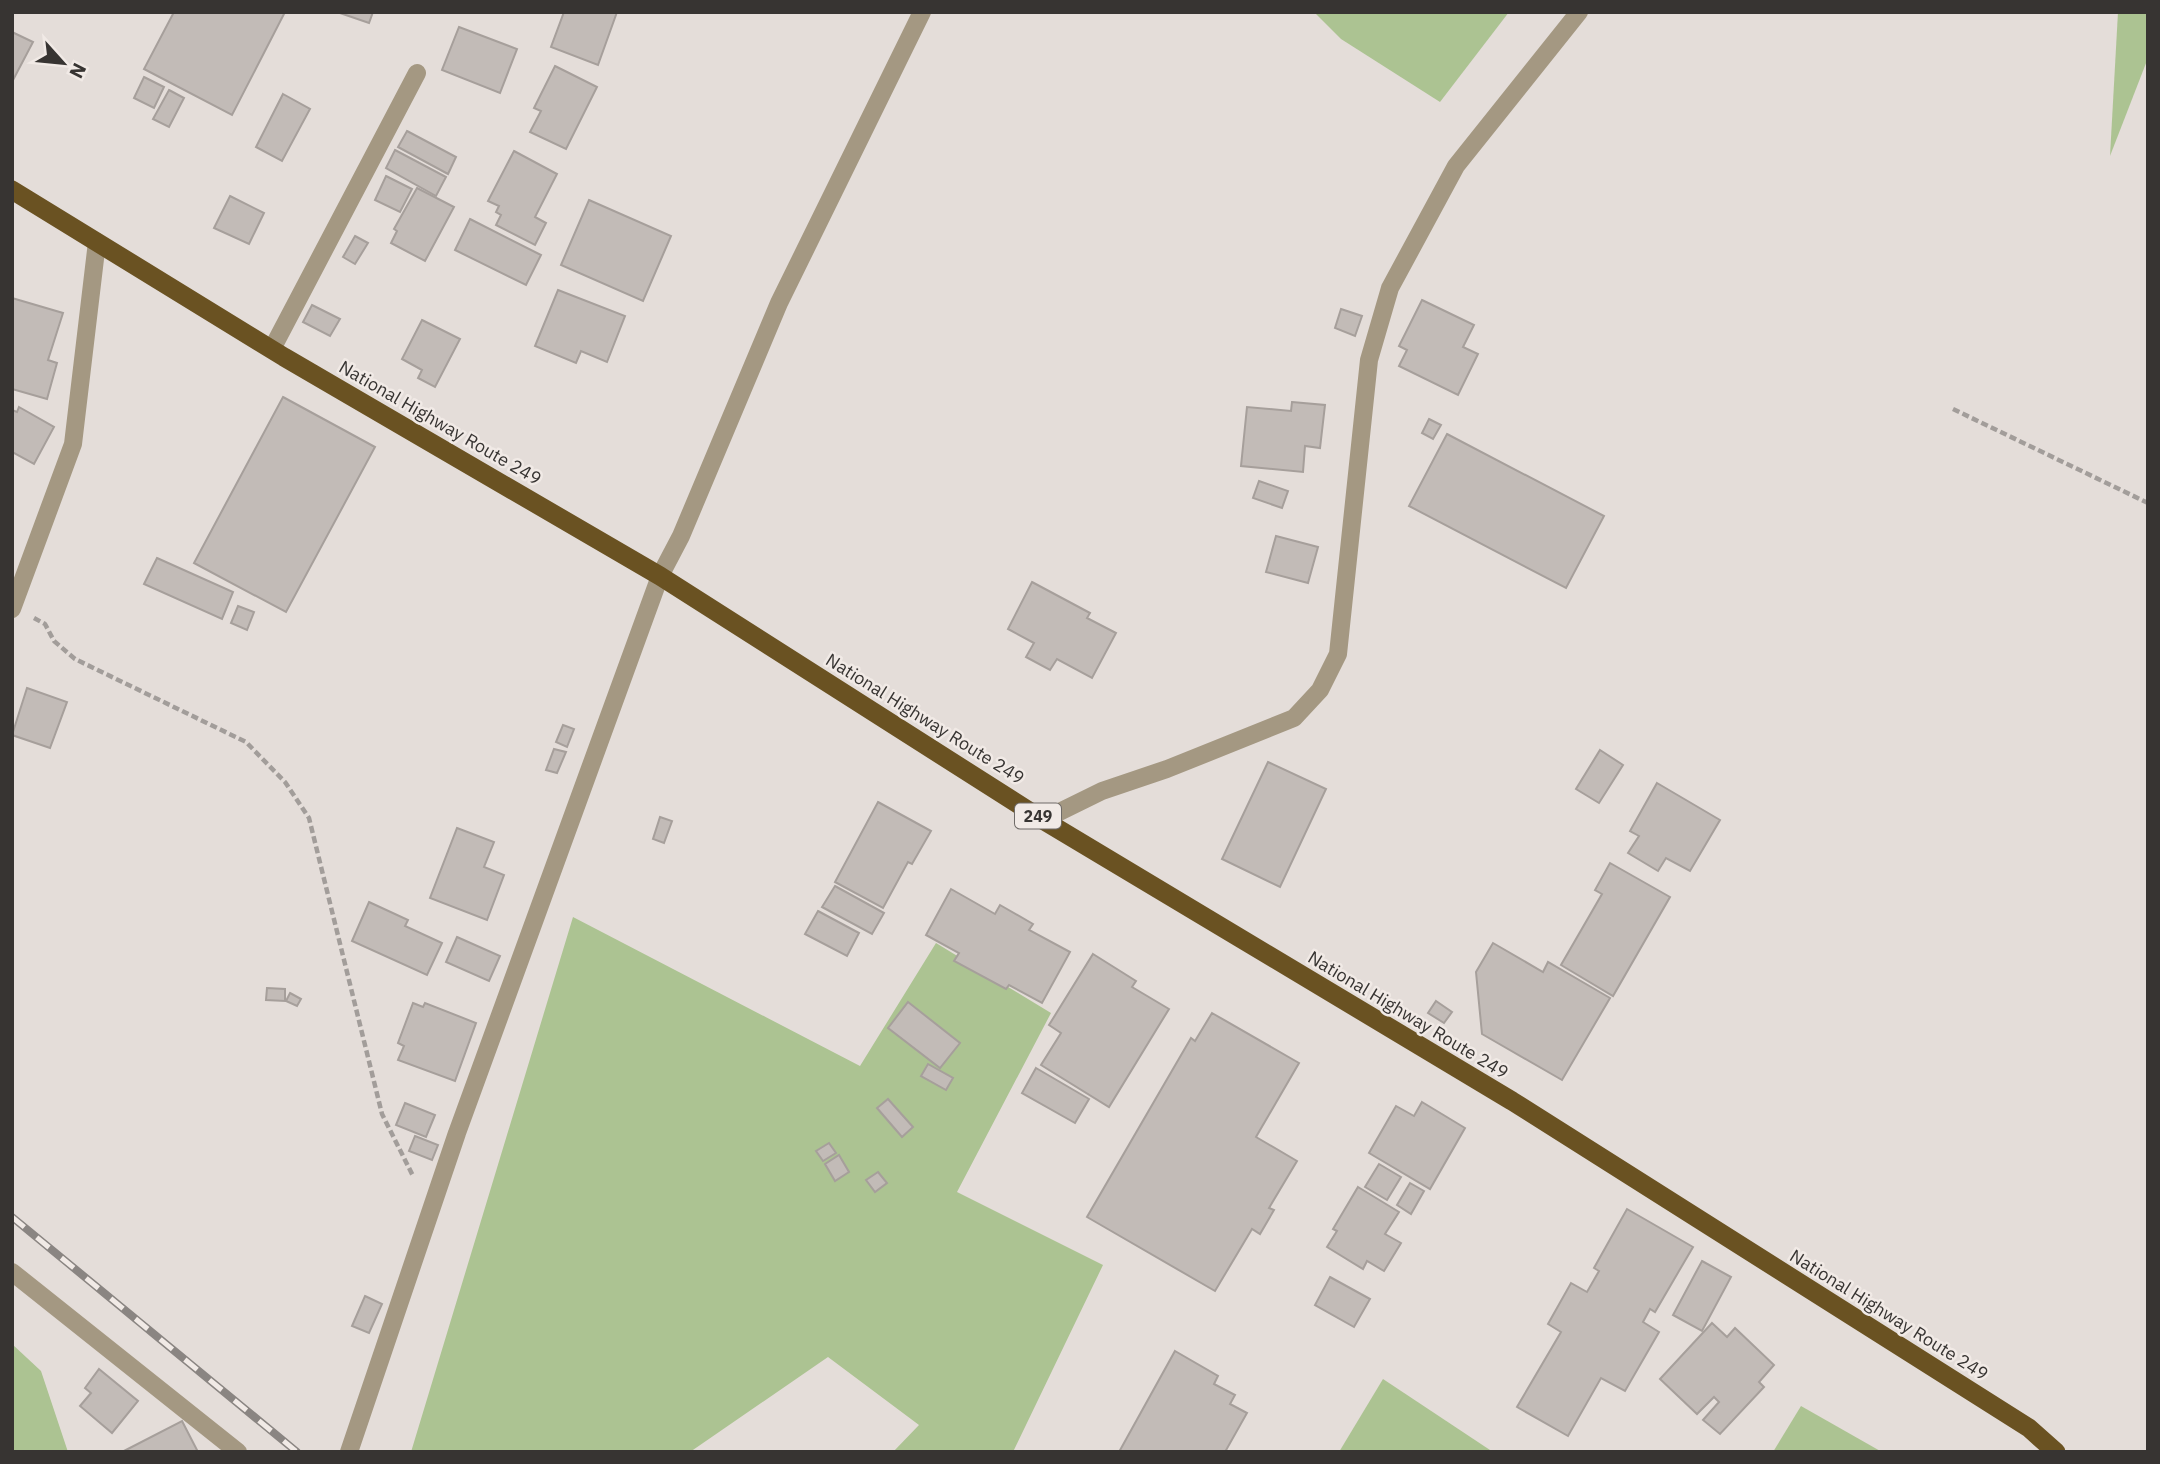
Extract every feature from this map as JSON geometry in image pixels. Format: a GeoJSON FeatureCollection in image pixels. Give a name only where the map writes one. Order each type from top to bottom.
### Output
{"type":"FeatureCollection","features":[{"type":"Feature","properties":{"kind":"highway","name":"National Highway Route 249"},"geometry":{"type":"LineString","coordinates":[[12,190],[272,349],[660,576],[1043,820],[1512,1101],[2029,1428],[2056,1452]]}},
{"type":"Feature","properties":{"kind":"street"},"geometry":{"type":"LineString","coordinates":[[349,1452],[457,1133],[660,576],[681,536],[779,303],[922,12]]}},
{"type":"Feature","properties":{"kind":"street"},"geometry":{"type":"LineString","coordinates":[[1043,820],[1102,791],[1167,769],[1294,718],[1320,690],[1338,654],[1368,360],[1390,288],[1456,166],[1579,12]]}},
{"type":"Feature","properties":{"kind":"street"},"geometry":{"type":"LineString","coordinates":[[272,349],[417,73]]}},
{"type":"Feature","properties":{"kind":"street"},"geometry":{"type":"LineString","coordinates":[[13,608],[73,444],[97,242]]}},
{"type":"Feature","properties":{"kind":"street"},"geometry":{"type":"LineString","coordinates":[[12,1272],[238,1452]]}},
{"type":"Feature","properties":{"kind":"path"},"geometry":{"type":"LineString","coordinates":[[1953,409],[2148,503]]}},
{"type":"Feature","properties":{"kind":"path"},"geometry":{"type":"LineString","coordinates":[[13,608],[45,624],[54,641],[75,659],[246,742],[285,782],[309,818],[382,1114],[431,1211]]}},
{"type":"Feature","properties":{"kind":"green space"},"geometry":{"type":"Polygon","coordinates":[[[1314,12],[1509,12],[1440,102],[1341,39],[1314,12]]]}},
{"type":"Feature","properties":{"kind":"green space"},"geometry":{"type":"Polygon","coordinates":[[[2118,12],[2148,12],[2148,58],[2110,156],[2118,12]]]}},
{"type":"Feature","properties":{"kind":"green space"},"geometry":{"type":"Polygon","coordinates":[[[573,917],[860,1066],[936,943],[1051,1013],[957,1192],[1103,1265],[1013,1452],[893,1452],[919,1425],[828,1357],[690,1452],[411,1452],[573,917]]]}},
{"type":"Feature","properties":{"kind":"green space"},"geometry":{"type":"Polygon","coordinates":[[[12,1344],[41,1371],[68,1452],[12,1452],[12,1344]]]}},
{"type":"Feature","properties":{"kind":"green space"},"geometry":{"type":"Polygon","coordinates":[[[1383,1379],[1493,1452],[1339,1452],[1383,1379]]]}},
{"type":"Feature","properties":{"kind":"green space"},"geometry":{"type":"Polygon","coordinates":[[[1801,1406],[1882,1452],[1773,1452],[1801,1406]]]}},
{"type":"Feature","properties":{"kind":"building"},"geometry":{"type":"Polygon","coordinates":[[[174,12],[285,12],[232,115],[144,69],[174,12]]]}},
{"type":"Feature","properties":{"kind":"building"},"geometry":{"type":"Polygon","coordinates":[[[337,12],[373,12],[369,23],[337,12]]]}},
{"type":"Feature","properties":{"kind":"building"},"geometry":{"type":"Polygon","coordinates":[[[564,12],[617,12],[598,65],[551,47],[564,12]]]}},
{"type":"Feature","properties":{"kind":"building"},"geometry":{"type":"Polygon","coordinates":[[[459,27],[517,49],[500,93],[442,70],[459,27]]]}},
{"type":"Feature","properties":{"kind":"building"},"geometry":{"type":"Polygon","coordinates":[[[12,32],[33,42],[12,82],[12,32]]]}},
{"type":"Feature","properties":{"kind":"building"},"geometry":{"type":"Polygon","coordinates":[[[555,66],[597,87],[566,149],[530,132],[541,111],[534,108],[555,66]]]}},
{"type":"Feature","properties":{"kind":"building"},"geometry":{"type":"Polygon","coordinates":[[[144,77],[164,87],[154,108],[134,98],[144,77]]]}},
{"type":"Feature","properties":{"kind":"building"},"geometry":{"type":"Polygon","coordinates":[[[169,90],[184,98],[169,127],[153,119],[169,90]]]}},
{"type":"Feature","properties":{"kind":"building"},"geometry":{"type":"Polygon","coordinates":[[[283,94],[310,109],[282,161],[256,147],[283,94]]]}},
{"type":"Feature","properties":{"kind":"building"},"geometry":{"type":"Polygon","coordinates":[[[407,131],[456,157],[448,174],[398,147],[407,131]]]}},
{"type":"Feature","properties":{"kind":"building"},"geometry":{"type":"Polygon","coordinates":[[[395,150],[446,177],[436,196],[386,168],[395,150]]]}},
{"type":"Feature","properties":{"kind":"building"},"geometry":{"type":"Polygon","coordinates":[[[514,151],[557,174],[535,217],[546,223],[535,245],[496,225],[501,215],[496,212],[499,206],[488,201],[514,151]]]}},
{"type":"Feature","properties":{"kind":"building"},"geometry":{"type":"Polygon","coordinates":[[[386,176],[412,189],[400,212],[375,200],[386,176]]]}},
{"type":"Feature","properties":{"kind":"building"},"geometry":{"type":"Polygon","coordinates":[[[417,188],[454,207],[425,261],[391,243],[397,231],[394,229],[417,188]]]}},
{"type":"Feature","properties":{"kind":"building"},"geometry":{"type":"Polygon","coordinates":[[[230,196],[264,213],[249,244],[214,228],[230,196]]]}},
{"type":"Feature","properties":{"kind":"building"},"geometry":{"type":"Polygon","coordinates":[[[589,200],[671,236],[643,301],[561,265],[589,200]]]}},
{"type":"Feature","properties":{"kind":"building"},"geometry":{"type":"Polygon","coordinates":[[[470,219],[541,255],[526,285],[455,250],[470,219]]]}},
{"type":"Feature","properties":{"kind":"building"},"geometry":{"type":"Polygon","coordinates":[[[355,236],[368,243],[355,264],[343,257],[355,236]]]}},
{"type":"Feature","properties":{"kind":"building"},"geometry":{"type":"Polygon","coordinates":[[[558,290],[625,316],[607,362],[581,351],[576,363],[535,346],[558,290]]]}},
{"type":"Feature","properties":{"kind":"building"},"geometry":{"type":"Polygon","coordinates":[[[12,298],[63,313],[48,360],[57,363],[47,399],[12,389],[12,298]]]}},
{"type":"Feature","properties":{"kind":"building"},"geometry":{"type":"Polygon","coordinates":[[[1422,300],[1474,325],[1463,347],[1478,354],[1458,395],[1399,366],[1407,350],[1399,346],[1422,300]]]}},
{"type":"Feature","properties":{"kind":"building"},"geometry":{"type":"Polygon","coordinates":[[[312,305],[340,319],[330,336],[303,322],[312,305]]]}},
{"type":"Feature","properties":{"kind":"building"},"geometry":{"type":"Polygon","coordinates":[[[1341,309],[1362,316],[1355,336],[1335,328],[1341,309]]]}},
{"type":"Feature","properties":{"kind":"building"},"geometry":{"type":"Polygon","coordinates":[[[422,320],[460,339],[435,387],[418,378],[422,370],[402,359],[422,320]]]}},
{"type":"Feature","properties":{"kind":"building"},"geometry":{"type":"Polygon","coordinates":[[[283,397],[375,447],[286,612],[194,563],[283,397]]]}},
{"type":"Feature","properties":{"kind":"building"},"geometry":{"type":"Polygon","coordinates":[[[1292,402],[1325,405],[1320,448],[1305,446],[1303,472],[1241,466],[1247,407],[1291,411],[1292,402]]]}},
{"type":"Feature","properties":{"kind":"building"},"geometry":{"type":"Polygon","coordinates":[[[19,407],[54,427],[34,464],[12,452],[12,410],[17,412],[19,407]]]}},
{"type":"Feature","properties":{"kind":"building"},"geometry":{"type":"Polygon","coordinates":[[[1429,419],[1441,425],[1433,439],[1422,433],[1429,419]]]}},
{"type":"Feature","properties":{"kind":"building"},"geometry":{"type":"Polygon","coordinates":[[[1447,434],[1604,516],[1566,588],[1409,506],[1447,434]]]}},
{"type":"Feature","properties":{"kind":"building"},"geometry":{"type":"Polygon","coordinates":[[[1259,481],[1288,491],[1282,508],[1253,498],[1259,481]]]}},
{"type":"Feature","properties":{"kind":"building"},"geometry":{"type":"Polygon","coordinates":[[[1276,536],[1318,547],[1308,583],[1266,572],[1276,536]]]}},
{"type":"Feature","properties":{"kind":"building"},"geometry":{"type":"Polygon","coordinates":[[[157,558],[233,592],[222,619],[144,584],[157,558]]]}},
{"type":"Feature","properties":{"kind":"building"},"geometry":{"type":"Polygon","coordinates":[[[1032,582],[1090,613],[1087,618],[1116,633],[1092,678],[1057,659],[1050,670],[1026,657],[1034,643],[1008,629],[1032,582]]]}},
{"type":"Feature","properties":{"kind":"building"},"geometry":{"type":"Polygon","coordinates":[[[238,606],[254,612],[247,630],[231,623],[238,606]]]}},
{"type":"Feature","properties":{"kind":"building"},"geometry":{"type":"Polygon","coordinates":[[[27,688],[67,702],[50,748],[12,735],[27,688]]]}},
{"type":"Feature","properties":{"kind":"building"},"geometry":{"type":"Polygon","coordinates":[[[563,725],[574,729],[567,747],[556,742],[563,725]]]}},
{"type":"Feature","properties":{"kind":"building"},"geometry":{"type":"Polygon","coordinates":[[[554,749],[566,752],[557,773],[546,770],[554,749]]]}},
{"type":"Feature","properties":{"kind":"building"},"geometry":{"type":"Polygon","coordinates":[[[1600,750],[1623,765],[1599,803],[1576,789],[1600,750]]]}},
{"type":"Feature","properties":{"kind":"building"},"geometry":{"type":"Polygon","coordinates":[[[1268,762],[1326,789],[1280,887],[1222,859],[1268,762]]]}},
{"type":"Feature","properties":{"kind":"building"},"geometry":{"type":"Polygon","coordinates":[[[1657,783],[1720,820],[1690,871],[1666,858],[1658,871],[1628,853],[1639,836],[1630,831],[1657,783]]]}},
{"type":"Feature","properties":{"kind":"building"},"geometry":{"type":"Polygon","coordinates":[[[878,802],[931,831],[912,864],[908,862],[883,908],[835,882],[878,802]]]}},
{"type":"Feature","properties":{"kind":"building"},"geometry":{"type":"Polygon","coordinates":[[[660,817],[672,821],[664,843],[653,839],[660,817]]]}},
{"type":"Feature","properties":{"kind":"building"},"geometry":{"type":"Polygon","coordinates":[[[457,828],[494,842],[484,867],[504,875],[487,920],[430,898],[457,828]]]}},
{"type":"Feature","properties":{"kind":"building"},"geometry":{"type":"Polygon","coordinates":[[[1610,863],[1670,897],[1613,996],[1561,965],[1602,894],[1595,890],[1610,863]]]}},
{"type":"Feature","properties":{"kind":"building"},"geometry":{"type":"Polygon","coordinates":[[[835,886],[884,913],[872,934],[822,907],[835,886]]]}},
{"type":"Feature","properties":{"kind":"building"},"geometry":{"type":"Polygon","coordinates":[[[951,889],[995,914],[1000,905],[1033,924],[1029,930],[1070,952],[1042,1003],[1009,985],[1006,989],[954,961],[959,953],[926,935],[951,889]]]}},
{"type":"Feature","properties":{"kind":"building"},"geometry":{"type":"Polygon","coordinates":[[[369,902],[408,920],[405,926],[442,943],[427,975],[352,941],[369,902]]]}},
{"type":"Feature","properties":{"kind":"building"},"geometry":{"type":"Polygon","coordinates":[[[818,911],[859,933],[847,956],[805,934],[818,911]]]}},
{"type":"Feature","properties":{"kind":"building"},"geometry":{"type":"Polygon","coordinates":[[[457,937],[500,956],[489,981],[446,962],[457,937]]]}},
{"type":"Feature","properties":{"kind":"building"},"geometry":{"type":"Polygon","coordinates":[[[1493,943],[1543,972],[1548,962],[1610,998],[1562,1080],[1482,1034],[1476,972],[1493,943]]]}},
{"type":"Feature","properties":{"kind":"building"},"geometry":{"type":"Polygon","coordinates":[[[1093,954],[1136,981],[1132,987],[1169,1009],[1109,1107],[1041,1065],[1061,1033],[1049,1025],[1093,954]]]}},
{"type":"Feature","properties":{"kind":"building"},"geometry":{"type":"Polygon","coordinates":[[[267,988],[285,989],[285,1001],[266,1000],[267,988]]]}},
{"type":"Feature","properties":{"kind":"building"},"geometry":{"type":"Polygon","coordinates":[[[290,993],[301,999],[297,1006],[286,1001],[290,993]]]}},
{"type":"Feature","properties":{"kind":"building"},"geometry":{"type":"Polygon","coordinates":[[[1436,1001],[1452,1012],[1444,1023],[1428,1013],[1436,1001]]]}},
{"type":"Feature","properties":{"kind":"building"},"geometry":{"type":"Polygon","coordinates":[[[908,1002],[960,1043],[940,1068],[888,1028],[908,1002]]]}},
{"type":"Feature","properties":{"kind":"building"},"geometry":{"type":"Polygon","coordinates":[[[413,1003],[423,1007],[425,1003],[476,1023],[455,1081],[398,1060],[404,1046],[398,1043],[413,1003]]]}},
{"type":"Feature","properties":{"kind":"building"},"geometry":{"type":"Polygon","coordinates":[[[1212,1013],[1299,1063],[1256,1137],[1297,1161],[1269,1208],[1274,1210],[1260,1234],[1252,1229],[1215,1291],[1087,1217],[1191,1038],[1195,1041],[1212,1013]]]}},
{"type":"Feature","properties":{"kind":"building"},"geometry":{"type":"Polygon","coordinates":[[[928,1064],[953,1078],[946,1090],[921,1076],[928,1064]]]}},
{"type":"Feature","properties":{"kind":"building"},"geometry":{"type":"Polygon","coordinates":[[[1036,1068],[1089,1099],[1075,1123],[1022,1093],[1036,1068]]]}},
{"type":"Feature","properties":{"kind":"building"},"geometry":{"type":"Polygon","coordinates":[[[888,1099],[913,1127],[902,1137],[877,1108],[888,1099]]]}},
{"type":"Feature","properties":{"kind":"building"},"geometry":{"type":"Polygon","coordinates":[[[1422,1102],[1465,1128],[1430,1189],[1369,1153],[1396,1106],[1414,1116],[1422,1102]]]}},
{"type":"Feature","properties":{"kind":"building"},"geometry":{"type":"Polygon","coordinates":[[[405,1103],[435,1115],[426,1137],[396,1125],[405,1103]]]}},
{"type":"Feature","properties":{"kind":"building"},"geometry":{"type":"Polygon","coordinates":[[[415,1136],[438,1145],[432,1160],[409,1151],[415,1136]]]}},
{"type":"Feature","properties":{"kind":"building"},"geometry":{"type":"Polygon","coordinates":[[[829,1143],[836,1153],[823,1161],[816,1151],[829,1143]]]}},
{"type":"Feature","properties":{"kind":"building"},"geometry":{"type":"Polygon","coordinates":[[[839,1155],[849,1172],[835,1181],[825,1164],[839,1155]]]}},
{"type":"Feature","properties":{"kind":"building"},"geometry":{"type":"Polygon","coordinates":[[[1379,1164],[1401,1177],[1387,1200],[1365,1187],[1379,1164]]]}},
{"type":"Feature","properties":{"kind":"building"},"geometry":{"type":"Polygon","coordinates":[[[878,1172],[887,1183],[875,1192],[866,1180],[878,1172]]]}},
{"type":"Feature","properties":{"kind":"building"},"geometry":{"type":"Polygon","coordinates":[[[1410,1183],[1424,1191],[1411,1214],[1397,1205],[1410,1183]]]}},
{"type":"Feature","properties":{"kind":"building"},"geometry":{"type":"Polygon","coordinates":[[[1358,1187],[1399,1212],[1385,1234],[1401,1243],[1384,1271],[1367,1261],[1363,1269],[1327,1247],[1337,1231],[1333,1229],[1358,1187]]]}},
{"type":"Feature","properties":{"kind":"building"},"geometry":{"type":"Polygon","coordinates":[[[1627,1209],[1693,1247],[1655,1312],[1650,1309],[1643,1322],[1659,1332],[1625,1391],[1601,1378],[1568,1436],[1517,1407],[1561,1332],[1548,1324],[1571,1283],[1587,1292],[1599,1271],[1594,1268],[1627,1209]]]}},
{"type":"Feature","properties":{"kind":"building"},"geometry":{"type":"Polygon","coordinates":[[[1702,1261],[1731,1277],[1702,1331],[1673,1315],[1702,1261]]]}},
{"type":"Feature","properties":{"kind":"building"},"geometry":{"type":"Polygon","coordinates":[[[1330,1277],[1370,1299],[1354,1327],[1315,1305],[1330,1277]]]}},
{"type":"Feature","properties":{"kind":"building"},"geometry":{"type":"Polygon","coordinates":[[[365,1296],[382,1304],[369,1333],[352,1326],[365,1296]]]}},
{"type":"Feature","properties":{"kind":"building"},"geometry":{"type":"Polygon","coordinates":[[[1712,1323],[1727,1337],[1735,1328],[1774,1365],[1759,1382],[1764,1387],[1720,1434],[1703,1420],[1719,1402],[1714,1397],[1697,1414],[1660,1379],[1712,1323]]]}},
{"type":"Feature","properties":{"kind":"building"},"geometry":{"type":"Polygon","coordinates":[[[1175,1351],[1218,1376],[1214,1384],[1235,1395],[1230,1404],[1247,1413],[1225,1452],[1119,1452],[1175,1351]]]}},
{"type":"Feature","properties":{"kind":"building"},"geometry":{"type":"Polygon","coordinates":[[[99,1369],[138,1401],[112,1433],[80,1406],[91,1393],[85,1388],[99,1369]]]}},
{"type":"Feature","properties":{"kind":"building"},"geometry":{"type":"Polygon","coordinates":[[[182,1421],[198,1452],[122,1452],[182,1421]]]}},
{"type":"Feature","properties":{"kind":"railway"},"geometry":{"type":"LineString","coordinates":[[12,1217],[297,1452]]}}]}
